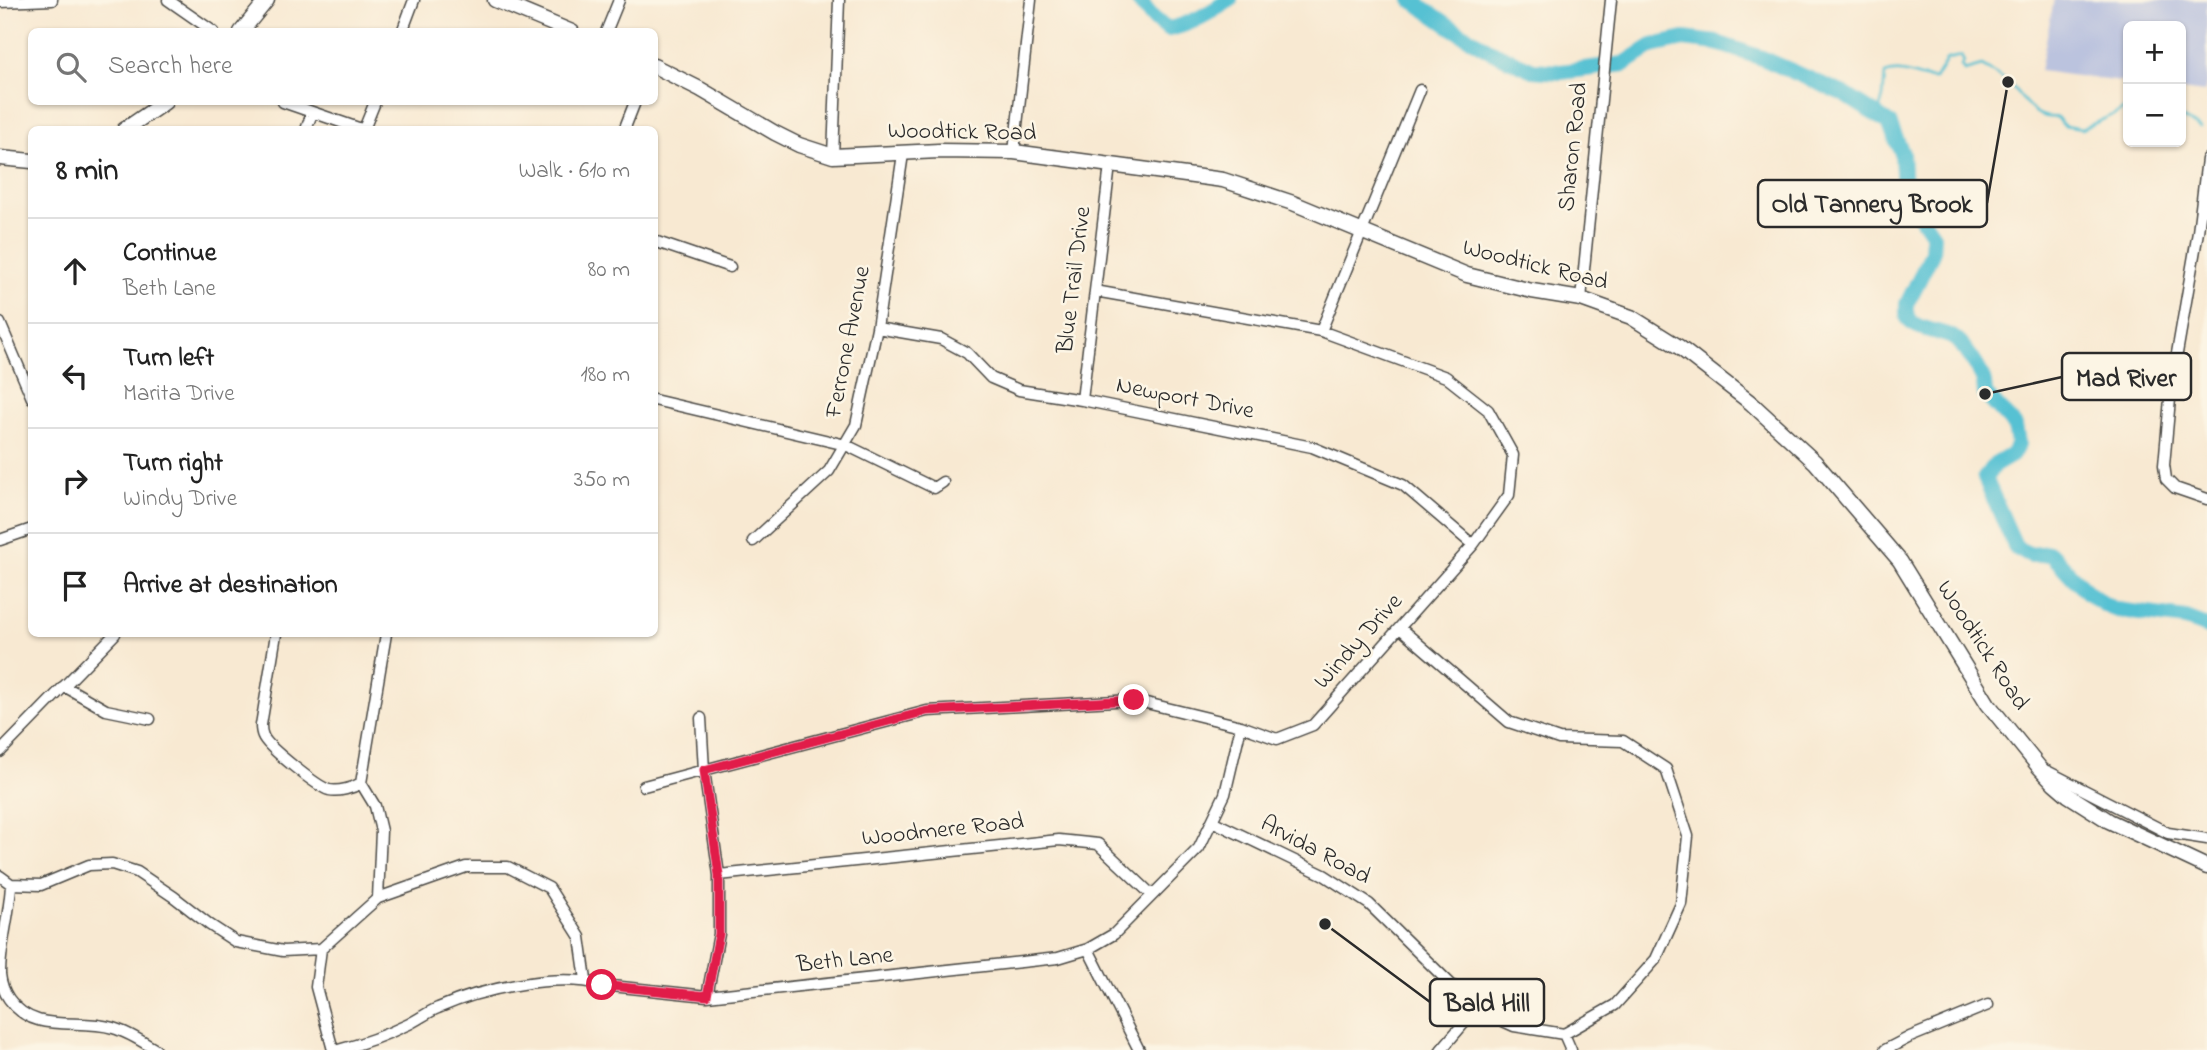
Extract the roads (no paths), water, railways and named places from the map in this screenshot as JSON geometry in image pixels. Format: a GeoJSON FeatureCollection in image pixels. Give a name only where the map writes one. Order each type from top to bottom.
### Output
{"type":"FeatureCollection","features":[{"type":"Feature","properties":{"kind":"main road"},"geometry":{"type":"LineString","coordinates":[[244,28],[267,0]]}},
{"type":"Feature","properties":{"kind":"main road"},"geometry":{"type":"LineString","coordinates":[[495,0],[562,28]]}},
{"type":"Feature","properties":{"kind":"main road","name":"Woodtick Road"},"geometry":{"type":"LineString","coordinates":[[658,68],[701,89],[775,133],[799,145],[833,156],[939,151],[1014,152],[1223,180],[1293,203],[1467,275],[1532,291],[1581,299],[1630,317],[1679,347],[1751,404],[1815,462],[1900,561],[1987,704],[2039,768],[2068,795],[2109,821],[2207,867]]}},
{"type":"Feature","properties":{"kind":"main road"},"geometry":{"type":"LineString","coordinates":[[130,126],[161,105]]}},
{"type":"Feature","properties":{"kind":"main road"},"geometry":{"type":"LineString","coordinates":[[0,158],[28,161]]}},
{"type":"Feature","properties":{"kind":"street"},"geometry":{"type":"LineString","coordinates":[[0,2],[52,0]]}},
{"type":"Feature","properties":{"kind":"street"},"geometry":{"type":"LineString","coordinates":[[169,0],[208,28]]}},
{"type":"Feature","properties":{"kind":"street"},"geometry":{"type":"LineString","coordinates":[[404,28],[414,0]]}},
{"type":"Feature","properties":{"kind":"street"},"geometry":{"type":"LineString","coordinates":[[608,28],[619,0]]}},
{"type":"Feature","properties":{"kind":"street"},"geometry":{"type":"LineString","coordinates":[[833,156],[839,0]]}},
{"type":"Feature","properties":{"kind":"street"},"geometry":{"type":"LineString","coordinates":[[1014,152],[1031,0]]}},
{"type":"Feature","properties":{"kind":"street","name":"Sharon Road"},"geometry":{"type":"LineString","coordinates":[[1581,299],[1611,0]]}},
{"type":"Feature","properties":{"kind":"street"},"geometry":{"type":"LineString","coordinates":[[1321,331],[1419,90]]}},
{"type":"Feature","properties":{"kind":"street"},"geometry":{"type":"LineString","coordinates":[[291,105],[352,126]]}},
{"type":"Feature","properties":{"kind":"street"},"geometry":{"type":"LineString","coordinates":[[366,126],[374,105]]}},
{"type":"Feature","properties":{"kind":"street"},"geometry":{"type":"LineString","coordinates":[[626,126],[634,105]]}},
{"type":"Feature","properties":{"kind":"street"},"geometry":{"type":"LineString","coordinates":[[308,126],[313,113]]}},
{"type":"Feature","properties":{"kind":"street","name":"Ferrone Avenue"},"geometry":{"type":"LineString","coordinates":[[753,541],[829,471],[856,425],[877,328],[903,154]]}},
{"type":"Feature","properties":{"kind":"street"},"geometry":{"type":"LineString","coordinates":[[2207,159],[2198,232],[2171,388],[2164,465],[2166,479],[2175,488],[2207,499]]}},
{"type":"Feature","properties":{"kind":"street","name":"Blue Trail Drive"},"geometry":{"type":"LineString","coordinates":[[1082,400],[1110,165]]}},
{"type":"Feature","properties":{"kind":"street"},"geometry":{"type":"LineString","coordinates":[[658,242],[730,267]]}},
{"type":"Feature","properties":{"kind":"street","name":"Windy Drive"},"geometry":{"type":"LineString","coordinates":[[644,786],[927,711],[1134,700],[1241,726],[1277,739],[1313,725],[1473,545],[1509,495],[1513,455],[1488,410],[1446,377],[1321,331],[1095,291]]}},
{"type":"Feature","properties":{"kind":"street"},"geometry":{"type":"LineString","coordinates":[[0,323],[28,389]]}},
{"type":"Feature","properties":{"kind":"street","name":"Newport Drive"},"geometry":{"type":"LineString","coordinates":[[877,328],[941,339],[967,353],[990,378],[1019,390],[1082,400],[1312,447],[1403,485],[1473,545]]}},
{"type":"Feature","properties":{"kind":"street"},"geometry":{"type":"LineString","coordinates":[[658,401],[846,445],[934,488],[943,482]]}},
{"type":"Feature","properties":{"kind":"street"},"geometry":{"type":"LineString","coordinates":[[0,540],[28,530]]}},
{"type":"Feature","properties":{"kind":"street"},"geometry":{"type":"LineString","coordinates":[[1400,628],[1509,722],[1559,739],[1623,741],[1666,769],[1688,836],[1681,904],[1656,959],[1615,1005],[1564,1034],[1571,1050]]}},
{"type":"Feature","properties":{"kind":"street"},"geometry":{"type":"LineString","coordinates":[[0,752],[112,637]]}},
{"type":"Feature","properties":{"kind":"street"},"geometry":{"type":"LineString","coordinates":[[276,637],[261,725],[263,736],[287,761],[328,790],[352,788],[361,783]]}},
{"type":"Feature","properties":{"kind":"street"},"geometry":{"type":"LineString","coordinates":[[378,898],[382,831],[375,806],[361,783],[385,637]]}},
{"type":"Feature","properties":{"kind":"street"},"geometry":{"type":"LineString","coordinates":[[64,686],[106,710],[150,719]]}},
{"type":"Feature","properties":{"kind":"street"},"geometry":{"type":"LineString","coordinates":[[701,718],[704,770],[719,875],[719,934],[707,996]]}},
{"type":"Feature","properties":{"kind":"street","name":"Beth Lane"},"geometry":{"type":"LineString","coordinates":[[335,1050],[369,1040],[438,1008],[495,989],[540,982],[586,980],[602,985],[707,996],[1058,958],[1088,949],[1114,934],[1199,848],[1225,794],[1241,726]]}},
{"type":"Feature","properties":{"kind":"street"},"geometry":{"type":"LineString","coordinates":[[2039,768],[2168,833],[2207,839]]}},
{"type":"Feature","properties":{"kind":"street","name":"Arvida Road"},"geometry":{"type":"LineString","coordinates":[[1212,821],[1324,875],[1369,904],[1476,1009],[1514,1026],[1564,1034]]}},
{"type":"Feature","properties":{"kind":"street","name":"Woodmere Road"},"geometry":{"type":"LineString","coordinates":[[719,875],[1059,840],[1098,844],[1152,895]]}},
{"type":"Feature","properties":{"kind":"street"},"geometry":{"type":"LineString","coordinates":[[0,876],[10,884],[41,885],[89,865],[112,864],[137,872],[236,942],[283,951],[321,949],[378,898],[466,867],[508,867],[549,888],[580,937],[586,980]]}},
{"type":"Feature","properties":{"kind":"street"},"geometry":{"type":"LineString","coordinates":[[10,884],[0,975],[3,989],[12,1004],[38,1021],[113,1027],[156,1050]]}},
{"type":"Feature","properties":{"kind":"street"},"geometry":{"type":"LineString","coordinates":[[321,949],[316,986],[335,1050]]}},
{"type":"Feature","properties":{"kind":"street"},"geometry":{"type":"LineString","coordinates":[[1088,949],[1139,1050]]}},
{"type":"Feature","properties":{"kind":"street"},"geometry":{"type":"LineString","coordinates":[[1885,1050],[1988,1005]]}},
{"type":"Feature","properties":{"kind":"street"},"geometry":{"type":"LineString","coordinates":[[1441,1050],[1476,1009]]}},
{"type":"Feature","properties":{"kind":"waterway"},"geometry":{"type":"LineString","coordinates":[[1138,0],[1154,19],[1168,29],[1192,21],[1230,0]]}},
{"type":"Feature","properties":{"kind":"waterway"},"geometry":{"type":"LineString","coordinates":[[1412,0],[1491,51],[1533,70],[1561,72],[1624,64],[1652,46],[1684,39],[1717,43],[1762,58],[1844,94],[1889,123],[1902,153],[1904,192],[1933,235],[1932,253],[1907,304],[1908,317],[1913,324],[1952,337],[1961,345],[1980,371],[1985,394],[2015,426],[2018,444],[2012,455],[1993,466],[1985,478],[2016,548],[2031,555],[2050,553],[2081,586],[2107,606],[2117,610],[2186,619],[2207,627]]}},
{"type":"Feature","properties":{"kind":"waterway"},"geometry":{"type":"LineString","coordinates":[[1878,115],[1885,74],[1898,72],[1935,79],[1947,59],[1961,56],[1964,71],[1982,66],[2007,82],[2034,111],[2040,115],[2057,117],[2064,126],[2082,129],[2123,110]]}},
{"type":"Feature","properties":{"kind":"waterway"},"geometry":{"type":"LineString","coordinates":[[2186,120],[2201,128]]}},
{"type":"Feature","properties":{"kind":"place","name":"Old Tannery Brook"},"geometry":{"type":"Point","coordinates":[2008,82]}},
{"type":"Feature","properties":{"kind":"place","name":"Mad River"},"geometry":{"type":"Point","coordinates":[1985,394]}},
{"type":"Feature","properties":{"kind":"place","name":"Bald Hill"},"geometry":{"type":"Point","coordinates":[1325,924]}}]}
